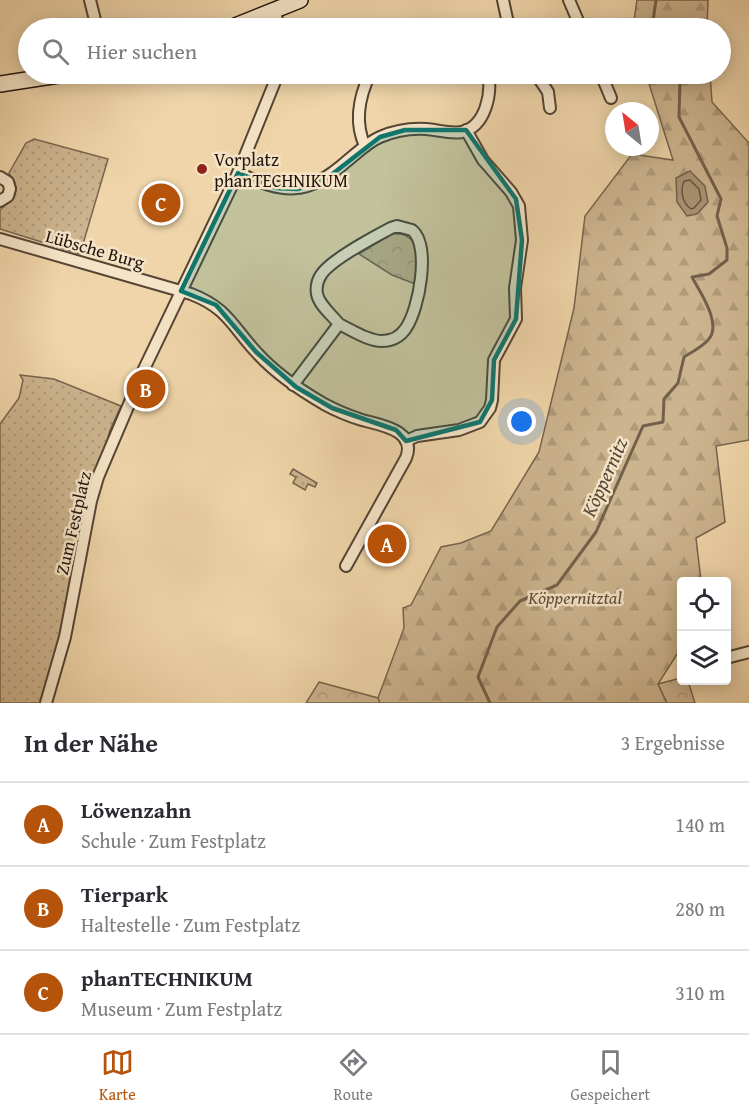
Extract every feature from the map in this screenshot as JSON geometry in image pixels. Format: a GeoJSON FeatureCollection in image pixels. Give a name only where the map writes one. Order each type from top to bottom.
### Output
{"type":"FeatureCollection","features":[{"type":"Feature","properties":{"kind":"street"},"geometry":{"type":"LineString","coordinates":[[90,0],[94,18]]}},
{"type":"Feature","properties":{"kind":"street"},"geometry":{"type":"LineString","coordinates":[[256,18],[300,0]]}},
{"type":"Feature","properties":{"kind":"street"},"geometry":{"type":"LineString","coordinates":[[503,0],[507,18]]}},
{"type":"Feature","properties":{"kind":"street"},"geometry":{"type":"LineString","coordinates":[[569,0],[577,18]]}},
{"type":"Feature","properties":{"kind":"street"},"geometry":{"type":"LineString","coordinates":[[274,11],[276,18]]}},
{"type":"Feature","properties":{"kind":"street"},"geometry":{"type":"LineString","coordinates":[[0,84],[18,81]]}},
{"type":"Feature","properties":{"kind":"street","name":"Zum Festplatz"},"geometry":{"type":"LineString","coordinates":[[46,703],[65,636],[91,501],[98,477],[144,369],[238,173],[274,84]]}},
{"type":"Feature","properties":{"kind":"street"},"geometry":{"type":"LineString","coordinates":[[365,146],[360,134],[359,113],[366,84]]}},
{"type":"Feature","properties":{"kind":"street"},"geometry":{"type":"LineString","coordinates":[[238,173],[276,188],[298,189],[326,179],[365,146],[380,137],[405,130],[452,132],[466,130],[484,111],[490,91],[489,84]]}},
{"type":"Feature","properties":{"kind":"street"},"geometry":{"type":"LineString","coordinates":[[543,84],[548,92],[550,108]]}},
{"type":"Feature","properties":{"kind":"street"},"geometry":{"type":"LineString","coordinates":[[605,84],[611,98]]}},
{"type":"Feature","properties":{"kind":"street"},"geometry":{"type":"LineString","coordinates":[[406,441],[417,436],[459,430],[480,422],[490,408],[492,400],[494,360],[516,319],[516,280],[522,240],[519,206],[513,194],[483,160],[466,130]]}},
{"type":"Feature","properties":{"kind":"street"},"geometry":{"type":"LineString","coordinates":[[0,177],[8,182],[10,189],[8,196],[0,201]]}},
{"type":"Feature","properties":{"kind":"street"},"geometry":{"type":"LineString","coordinates":[[397,226],[412,230],[421,243],[420,289],[407,327],[401,335],[384,341],[374,340],[339,324],[317,296],[317,286],[321,275],[340,259],[391,228],[397,226]]}},
{"type":"Feature","properties":{"kind":"street","name":"Lübsche Burg"},"geometry":{"type":"LineString","coordinates":[[0,239],[181,291]]}},
{"type":"Feature","properties":{"kind":"street"},"geometry":{"type":"LineString","coordinates":[[181,291],[206,300],[222,310],[256,352],[293,385],[332,408],[396,430],[406,441],[408,452],[406,458],[346,566]]}},
{"type":"Feature","properties":{"kind":"street"},"geometry":{"type":"LineString","coordinates":[[293,385],[339,324]]}},
{"type":"Feature","properties":{"kind":"street"},"geometry":{"type":"LineString","coordinates":[[731,657],[749,652]]}},
{"type":"Feature","properties":{"kind":"highlighted area"},"geometry":{"type":"Polygon","coordinates":[[[405,130],[466,130],[516,199],[522,240],[516,319],[494,360],[492,400],[480,422],[406,441],[396,430],[332,408],[296,387],[256,352],[216,305],[181,291],[238,173],[276,188],[298,189],[326,179],[380,137],[405,130]]]}},
{"type":"Feature","properties":{"kind":"green space"},"geometry":{"type":"Polygon","coordinates":[[[637,0],[708,0],[707,18],[634,18],[637,0]]]}},
{"type":"Feature","properties":{"kind":"green space","name":"Köppernitztal"},"geometry":{"type":"Polygon","coordinates":[[[649,84],[711,84],[712,102],[749,143],[749,440],[716,446],[725,522],[696,538],[701,577],[677,577],[677,654],[658,684],[667,703],[380,703],[378,698],[404,628],[403,608],[411,605],[441,547],[461,543],[491,531],[539,452],[574,308],[585,216],[630,156],[673,160],[659,115],[659,102],[655,102],[649,84]]]}},
{"type":"Feature","properties":{"kind":"green space"},"geometry":{"type":"Polygon","coordinates":[[[34,139],[108,159],[80,254],[0,229],[0,210],[13,198],[16,190],[9,173],[26,143],[34,139]]]}},
{"type":"Feature","properties":{"kind":"green space"},"geometry":{"type":"Polygon","coordinates":[[[391,234],[402,234],[414,243],[417,258],[415,284],[392,275],[359,254],[391,234]]]}},
{"type":"Feature","properties":{"kind":"green space"},"geometry":{"type":"Polygon","coordinates":[[[20,375],[54,379],[121,406],[110,430],[98,477],[46,703],[0,703],[0,424],[19,398],[23,380],[20,375]]]}},
{"type":"Feature","properties":{"kind":"green space"},"geometry":{"type":"Polygon","coordinates":[[[293,469],[317,483],[315,487],[308,484],[305,490],[293,483],[296,477],[290,474],[293,469]]]}},
{"type":"Feature","properties":{"kind":"green space"},"geometry":{"type":"Polygon","coordinates":[[[677,679],[677,685],[689,685],[695,703],[667,703],[658,684],[677,679]]]}},
{"type":"Feature","properties":{"kind":"green space"},"geometry":{"type":"Polygon","coordinates":[[[319,682],[378,698],[380,703],[306,703],[319,682]]]}},
{"type":"Feature","properties":{"kind":"water"},"geometry":{"type":"Polygon","coordinates":[[[690,171],[705,186],[708,202],[697,214],[687,216],[677,202],[676,178],[690,171]]]}},
{"type":"Feature","properties":{"kind":"waterway","name":"Köppernitz"},"geometry":{"type":"LineString","coordinates":[[653,18],[656,0]]}},
{"type":"Feature","properties":{"kind":"waterway","name":"Köppernitz"},"geometry":{"type":"LineString","coordinates":[[490,703],[478,677],[497,627],[520,601],[557,585],[596,532],[643,426],[663,422],[664,399],[678,383],[684,357],[703,345],[712,334],[712,317],[709,308],[692,277],[709,274],[727,260],[727,248],[717,216],[721,199],[679,117],[680,84]]}},
{"type":"Feature","properties":{"kind":"place","name":"Vorplatz phanTECHNIKUM"},"geometry":{"type":"Point","coordinates":[202,169]}},
{"type":"Feature","properties":{"kind":"place","name":"phanTECHNIKUM"},"geometry":{"type":"Point","coordinates":[161,203]}},
{"type":"Feature","properties":{"kind":"place","name":"Tierpark"},"geometry":{"type":"Point","coordinates":[146,389]}},
{"type":"Feature","properties":{"kind":"place","name":"Löwenzahn"},"geometry":{"type":"Point","coordinates":[387,544]}}]}
